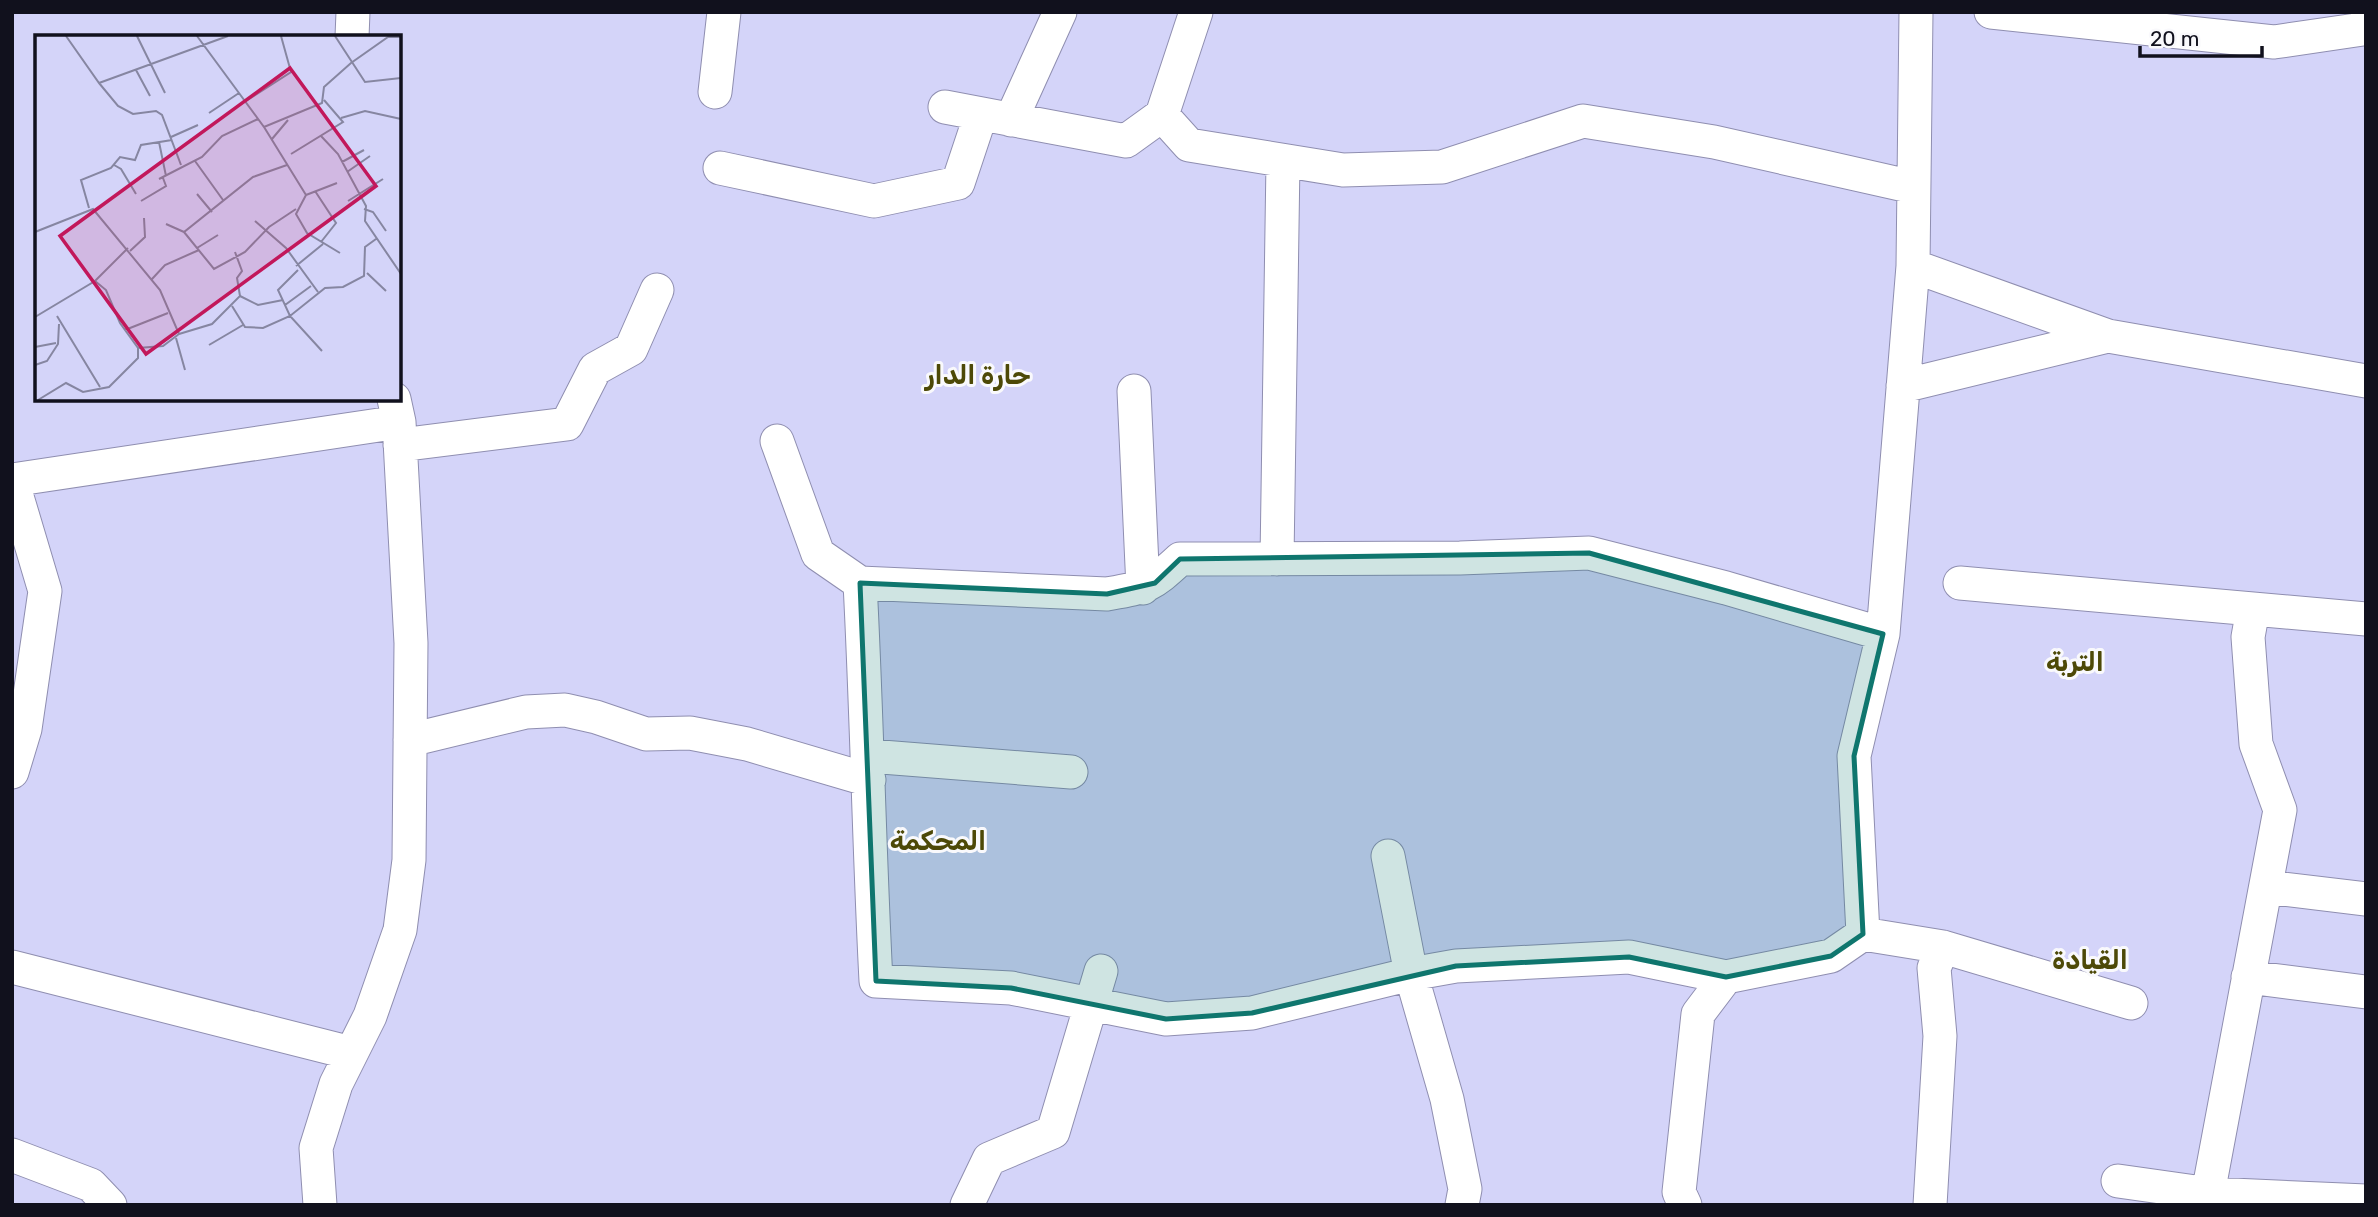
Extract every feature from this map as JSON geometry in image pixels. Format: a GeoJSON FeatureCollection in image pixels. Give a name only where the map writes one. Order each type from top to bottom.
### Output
{"type":"FeatureCollection","features":[{"type":"Feature","properties":{"kind":"street"},"geometry":{"type":"LineString","coordinates":[[352,12],[352,35]]}},
{"type":"Feature","properties":{"kind":"street"},"geometry":{"type":"LineString","coordinates":[[715,92],[724,12]]}},
{"type":"Feature","properties":{"kind":"street"},"geometry":{"type":"LineString","coordinates":[[720,168],[874,201],[958,183],[1060,12]]}},
{"type":"Feature","properties":{"kind":"street"},"geometry":{"type":"LineString","coordinates":[[945,107],[1126,141],[1162,115],[1196,12]]}},
{"type":"Feature","properties":{"kind":"street"},"geometry":{"type":"LineString","coordinates":[[1863,934],[1854,756],[1883,634],[1913,267],[1916,12]]}},
{"type":"Feature","properties":{"kind":"street"},"geometry":{"type":"LineString","coordinates":[[1991,12],[2274,42],[2363,29],[2366,21]]}},
{"type":"Feature","properties":{"kind":"street"},"geometry":{"type":"LineString","coordinates":[[1162,115],[1189,145],[1343,170],[1442,167],[1583,121],[1714,142],[1913,187]]}},
{"type":"Feature","properties":{"kind":"street"},"geometry":{"type":"LineString","coordinates":[[1277,559],[1283,161]]}},
{"type":"Feature","properties":{"kind":"street"},"geometry":{"type":"LineString","coordinates":[[1913,267],[2108,336],[2366,381]]}},
{"type":"Feature","properties":{"kind":"street"},"geometry":{"type":"LineString","coordinates":[[12,772],[25,729],[45,591],[12,480],[398,422],[567,424],[595,369],[631,349],[657,290]]}},
{"type":"Feature","properties":{"kind":"street"},"geometry":{"type":"LineString","coordinates":[[1903,386],[2108,336]]}},
{"type":"Feature","properties":{"kind":"street"},"geometry":{"type":"LineString","coordinates":[[1134,391],[1143,588]]}},
{"type":"Feature","properties":{"kind":"street"},"geometry":{"type":"LineString","coordinates":[[320,1205],[316,1148],[336,1084],[370,1016],[400,930],[409,860],[411,643],[398,422]]}},
{"type":"Feature","properties":{"kind":"street"},"geometry":{"type":"LineString","coordinates":[[777,441],[818,554],[860,583],[1107,594],[1143,588],[1155,583],[1180,559],[1460,558],[1589,553],[1726,588],[1883,634]]}},
{"type":"Feature","properties":{"kind":"street"},"geometry":{"type":"LineString","coordinates":[[860,583],[876,981],[1011,988],[1166,1019],[1252,1013],[1411,974],[1456,967],[1629,957],[1726,977],[1831,956],[1863,934],[1943,947],[2131,1003]]}},
{"type":"Feature","properties":{"kind":"street"},"geometry":{"type":"LineString","coordinates":[[1960,583],[2366,619]]}},
{"type":"Feature","properties":{"kind":"street"},"geometry":{"type":"LineString","coordinates":[[2210,1199],[2210,1183],[2280,810],[2256,744],[2248,636],[2253,609]]}},
{"type":"Feature","properties":{"kind":"street"},"geometry":{"type":"LineString","coordinates":[[410,740],[526,712],[565,710],[646,734],[690,733],[869,768],[1071,772]]}},
{"type":"Feature","properties":{"kind":"street"},"geometry":{"type":"LineString","coordinates":[[1388,856],[1411,974],[1447,1099],[1465,1189],[1462,1205]]}},
{"type":"Feature","properties":{"kind":"street"},"geometry":{"type":"LineString","coordinates":[[2266,887],[2366,899]]}},
{"type":"Feature","properties":{"kind":"street"},"geometry":{"type":"LineString","coordinates":[[1930,1205],[1940,1036],[1934,968],[1943,947]]}},
{"type":"Feature","properties":{"kind":"street"},"geometry":{"type":"LineString","coordinates":[[12,967],[351,1053]]}},
{"type":"Feature","properties":{"kind":"street"},"geometry":{"type":"LineString","coordinates":[[967,1205],[989,1159],[1053,1132],[1101,971]]}},
{"type":"Feature","properties":{"kind":"street"},"geometry":{"type":"LineString","coordinates":[[1685,1205],[1679,1192],[1698,1014],[1726,977]]}},
{"type":"Feature","properties":{"kind":"street"},"geometry":{"type":"LineString","coordinates":[[2248,977],[2366,992]]}},
{"type":"Feature","properties":{"kind":"street"},"geometry":{"type":"LineString","coordinates":[[12,1154],[91,1185],[110,1205]]}},
{"type":"Feature","properties":{"kind":"street"},"geometry":{"type":"LineString","coordinates":[[2118,1181],[2210,1199],[2366,1201]]}},
{"type":"Feature","properties":{"kind":"highlighted area"},"geometry":{"type":"Polygon","coordinates":[[[1589,553],[1883,634],[1854,756],[1863,934],[1831,956],[1726,977],[1629,957],[1456,966],[1252,1013],[1166,1019],[1011,988],[876,981],[860,583],[1107,594],[1155,583],[1180,559],[1589,553]]]}},
{"type":"Feature","properties":{"kind":"district","name":"حارة الدار"},"geometry":{"type":"Point","coordinates":[978,375]}},
{"type":"Feature","properties":{"kind":"district","name":"التربة"},"geometry":{"type":"Point","coordinates":[2075,662]}},
{"type":"Feature","properties":{"kind":"district","name":"المحكمة"},"geometry":{"type":"Point","coordinates":[938,841]}},
{"type":"Feature","properties":{"kind":"district","name":"القيادة"},"geometry":{"type":"Point","coordinates":[2090,960]}}]}
